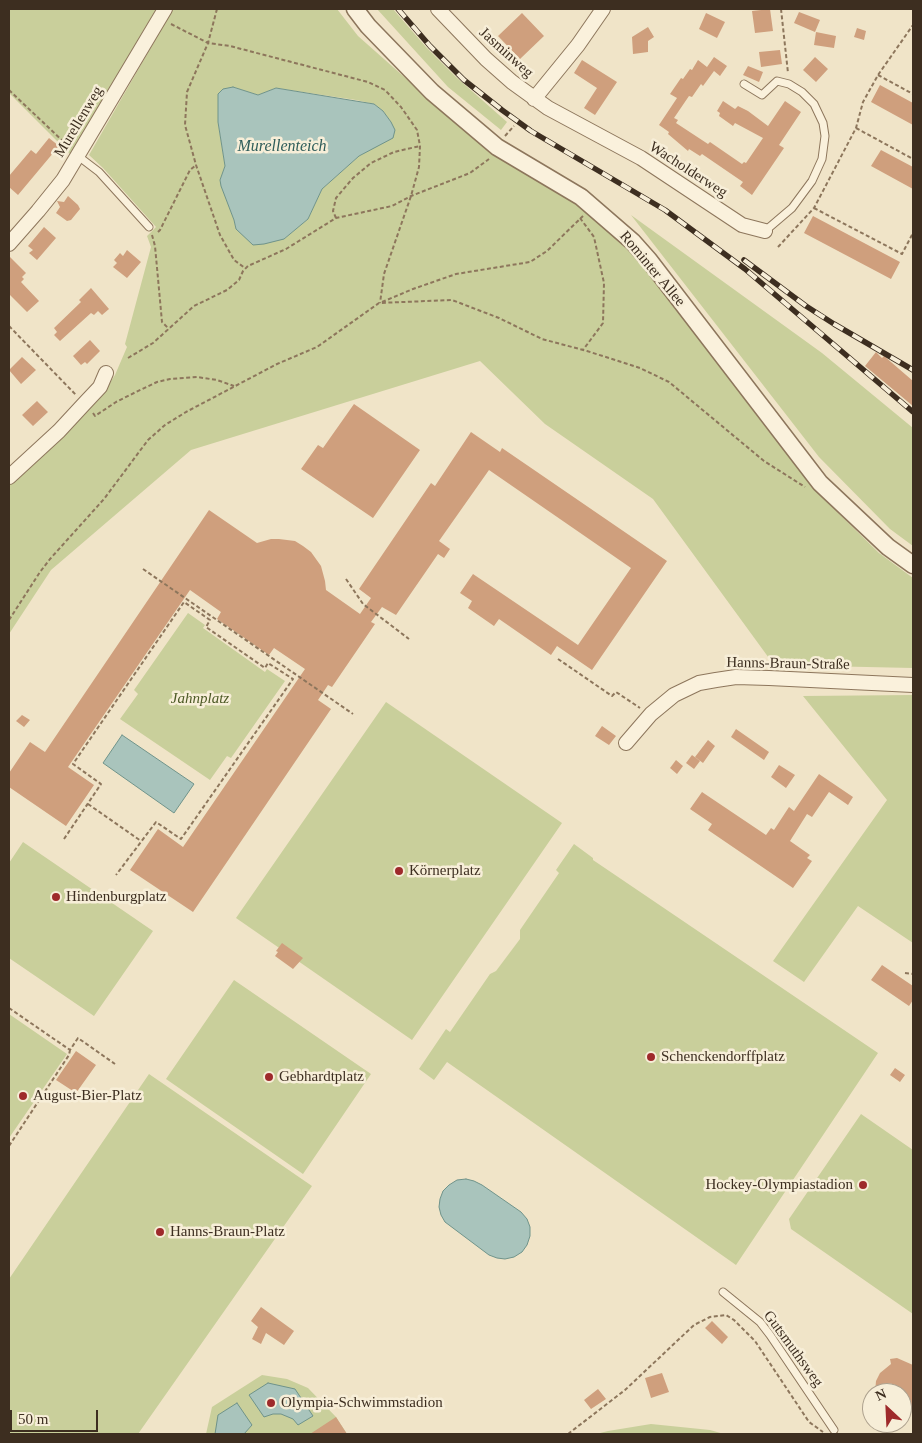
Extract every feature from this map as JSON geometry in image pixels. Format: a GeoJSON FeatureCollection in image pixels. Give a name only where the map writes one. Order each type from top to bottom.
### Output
{"type":"FeatureCollection","features":[{"type":"Feature","properties":{"kind":"street","name":"Rominter Allee"},"geometry":{"type":"LineString","coordinates":[[355,9],[368,26],[432,92],[468,123],[498,147],[581,197],[633,242],[649,260],[820,483],[888,546],[913,565]]}},
{"type":"Feature","properties":{"kind":"street","name":"Jasminweg"},"geometry":{"type":"LineString","coordinates":[[438,9],[486,59],[534,99]]}},
{"type":"Feature","properties":{"kind":"street"},"geometry":{"type":"LineString","coordinates":[[534,99],[578,45],[603,9]]}},
{"type":"Feature","properties":{"kind":"street","name":"Murellenweg"},"geometry":{"type":"LineString","coordinates":[[9,244],[63,180],[165,14]]}},
{"type":"Feature","properties":{"kind":"street","name":"Wacholderweg"},"geometry":{"type":"LineString","coordinates":[[534,99],[641,158],[742,225],[765,231]]}},
{"type":"Feature","properties":{"kind":"street"},"geometry":{"type":"LineString","coordinates":[[9,476],[66,424],[100,387],[106,373]]}},
{"type":"Feature","properties":{"kind":"street","name":"Hanns-Braun-Straße"},"geometry":{"type":"LineString","coordinates":[[626,744],[650,714],[674,694],[700,683],[726,678],[769,678],[913,685]]}},
{"type":"Feature","properties":{"kind":"lane"},"geometry":{"type":"LineString","coordinates":[[744,84],[762,95],[777,81],[789,84]]}},
{"type":"Feature","properties":{"kind":"lane","name":"Wacholderweg"},"geometry":{"type":"LineString","coordinates":[[765,231],[799,200],[812,181],[822,160],[825,136],[820,116],[814,104],[802,92],[789,84]]}},
{"type":"Feature","properties":{"kind":"lane"},"geometry":{"type":"LineString","coordinates":[[78,156],[99,172],[149,227]]}},
{"type":"Feature","properties":{"kind":"lane","name":"Gutsmuthsweg"},"geometry":{"type":"LineString","coordinates":[[723,1292],[760,1322],[834,1430]]}},
{"type":"Feature","properties":{"kind":"path"},"geometry":{"type":"LineString","coordinates":[[217,9],[208,43],[187,92],[184,126],[220,234],[234,260],[246,268]]}},
{"type":"Feature","properties":{"kind":"path"},"geometry":{"type":"LineString","coordinates":[[781,9],[789,84]]}},
{"type":"Feature","properties":{"kind":"path"},"geometry":{"type":"LineString","coordinates":[[165,14],[208,43],[230,46],[368,82],[385,90],[401,108],[417,130],[420,146],[419,167],[384,274],[380,303]]}},
{"type":"Feature","properties":{"kind":"path"},"geometry":{"type":"LineString","coordinates":[[778,247],[814,208],[856,128],[863,102],[878,75],[913,25]]}},
{"type":"Feature","properties":{"kind":"path"},"geometry":{"type":"LineString","coordinates":[[878,75],[913,94]]}},
{"type":"Feature","properties":{"kind":"path"},"geometry":{"type":"LineString","coordinates":[[9,90],[78,156]]}},
{"type":"Feature","properties":{"kind":"path"},"geometry":{"type":"LineString","coordinates":[[504,138],[514,126]]}},
{"type":"Feature","properties":{"kind":"path"},"geometry":{"type":"LineString","coordinates":[[856,128],[913,159]]}},
{"type":"Feature","properties":{"kind":"path"},"geometry":{"type":"LineString","coordinates":[[336,218],[333,211],[336,198],[353,178],[371,163],[394,152],[420,146]]}},
{"type":"Feature","properties":{"kind":"path"},"geometry":{"type":"LineString","coordinates":[[128,358],[153,343],[194,306],[227,290],[239,280],[246,268],[286,249],[336,218],[392,206],[411,196],[470,173],[490,158]]}},
{"type":"Feature","properties":{"kind":"path"},"geometry":{"type":"LineString","coordinates":[[152,237],[160,230],[190,170],[196,165]]}},
{"type":"Feature","properties":{"kind":"path"},"geometry":{"type":"LineString","coordinates":[[814,208],[902,254],[913,233]]}},
{"type":"Feature","properties":{"kind":"path"},"geometry":{"type":"LineString","coordinates":[[9,620],[40,572],[104,499],[148,440],[165,425],[277,364],[317,348],[380,303],[456,274],[530,262],[547,251],[584,214]]}},
{"type":"Feature","properties":{"kind":"path"},"geometry":{"type":"LineString","coordinates":[[580,218],[594,237],[604,283],[603,322],[583,350]]}},
{"type":"Feature","properties":{"kind":"path"},"geometry":{"type":"LineString","coordinates":[[149,227],[155,246],[162,322],[169,329]]}},
{"type":"Feature","properties":{"kind":"path"},"geometry":{"type":"LineString","coordinates":[[380,303],[452,300],[499,318],[542,338],[640,368],[669,382],[764,461],[805,487]]}},
{"type":"Feature","properties":{"kind":"path"},"geometry":{"type":"LineString","coordinates":[[9,326],[81,400]]}},
{"type":"Feature","properties":{"kind":"path"},"geometry":{"type":"LineString","coordinates":[[92,412],[95,416],[136,392],[157,382],[170,379],[197,377],[217,380],[234,386]]}},
{"type":"Feature","properties":{"kind":"path"},"geometry":{"type":"LineString","coordinates":[[143,569],[353,714]]}},
{"type":"Feature","properties":{"kind":"path"},"geometry":{"type":"LineString","coordinates":[[346,579],[363,604],[409,639]]}},
{"type":"Feature","properties":{"kind":"path"},"geometry":{"type":"LineString","coordinates":[[64,839],[101,784],[73,764],[186,599]]}},
{"type":"Feature","properties":{"kind":"path"},"geometry":{"type":"LineString","coordinates":[[184,602],[210,620],[206,627],[265,668],[268,663],[293,679]]}},
{"type":"Feature","properties":{"kind":"path"},"geometry":{"type":"LineString","coordinates":[[558,659],[612,696],[616,692],[650,714]]}},
{"type":"Feature","properties":{"kind":"path"},"geometry":{"type":"LineString","coordinates":[[116,875],[156,822],[181,839],[293,679],[297,676]]}},
{"type":"Feature","properties":{"kind":"path"},"geometry":{"type":"LineString","coordinates":[[88,804],[141,842]]}},
{"type":"Feature","properties":{"kind":"path"},"geometry":{"type":"LineString","coordinates":[[905,973],[913,974]]}},
{"type":"Feature","properties":{"kind":"path"},"geometry":{"type":"LineString","coordinates":[[9,1008],[70,1050]]}},
{"type":"Feature","properties":{"kind":"path"},"geometry":{"type":"LineString","coordinates":[[9,1146],[70,1056],[70,1050],[78,1038],[115,1064]]}},
{"type":"Feature","properties":{"kind":"path"},"geometry":{"type":"LineString","coordinates":[[568,1434],[625,1390],[694,1325],[710,1316],[726,1315],[734,1320],[755,1341],[809,1422],[827,1434]]}},
{"type":"Feature","properties":{"kind":"green space"},"geometry":{"type":"Polygon","coordinates":[[[9,9],[156,9],[71,155],[9,93],[9,9]]]}},
{"type":"Feature","properties":{"kind":"green space"},"geometry":{"type":"Polygon","coordinates":[[[173,9],[337,9],[358,36],[490,153],[576,202],[608,230],[644,266],[767,429],[822,497],[879,553],[913,578],[913,668],[774,665],[653,499],[545,424],[480,361],[191,450],[51,570],[9,634],[9,485],[105,390],[115,375],[127,347],[125,344],[151,247],[147,236],[156,227],[89,155],[173,9]],[[233,87],[219,112],[218,122],[225,166],[220,180],[236,229],[284,239],[308,219],[322,189],[359,156],[371,149],[391,122],[383,111],[374,104],[356,100],[276,88],[258,95],[233,87]]]}},
{"type":"Feature","properties":{"kind":"green space"},"geometry":{"type":"Polygon","coordinates":[[[377,9],[393,9],[426,47],[456,77],[507,122],[501,130],[448,87],[377,9]]]}},
{"type":"Feature","properties":{"kind":"green space"},"geometry":{"type":"Polygon","coordinates":[[[631,215],[822,353],[913,428],[913,546],[890,529],[819,457],[631,215]]]}},
{"type":"Feature","properties":{"kind":"green space","name":"Jahnplatz"},"geometry":{"type":"Polygon","coordinates":[[[188,613],[205,625],[203,628],[265,672],[267,669],[285,681],[231,758],[227,756],[210,780],[120,719],[138,694],[134,690],[188,613]]]}},
{"type":"Feature","properties":{"kind":"green space"},"geometry":{"type":"Polygon","coordinates":[[[913,695],[913,943],[858,906],[804,982],[773,961],[887,800],[803,696],[913,695]]]}},
{"type":"Feature","properties":{"kind":"green space","name":"Körnerplatz"},"geometry":{"type":"Polygon","coordinates":[[[386,702],[562,823],[412,1040],[236,918],[386,702]]]}},
{"type":"Feature","properties":{"kind":"green space","name":"Hindenburgplatz"},"geometry":{"type":"Polygon","coordinates":[[[23,842],[153,931],[94,1016],[9,958],[9,863],[23,842]]]}},
{"type":"Feature","properties":{"kind":"green space","name":"Schenckendorffplatz"},"geometry":{"type":"Polygon","coordinates":[[[574,844],[593,858],[593,860],[878,1053],[736,1265],[447,1062],[434,1080],[419,1069],[446,1029],[450,1032],[490,974],[496,971],[520,939],[520,930],[559,873],[556,870],[574,844]]]}},
{"type":"Feature","properties":{"kind":"green space","name":"Gebhardtplatz"},"geometry":{"type":"Polygon","coordinates":[[[234,980],[371,1074],[303,1174],[166,1079],[234,980]]]}},
{"type":"Feature","properties":{"kind":"green space","name":"August-Bier-Platz"},"geometry":{"type":"Polygon","coordinates":[[[9,1014],[67,1054],[9,1138],[9,1014]]]}},
{"type":"Feature","properties":{"kind":"green space","name":"Hanns-Braun-Platz"},"geometry":{"type":"Polygon","coordinates":[[[149,1074],[312,1186],[138,1434],[9,1434],[9,1279],[149,1074]]]}},
{"type":"Feature","properties":{"kind":"green space","name":"Hockey-Olympiastadion"},"geometry":{"type":"Polygon","coordinates":[[[861,1114],[913,1150],[913,1314],[791,1229],[789,1219],[861,1114]]]}},
{"type":"Feature","properties":{"kind":"green space","name":"Olympia-Schwimmstadion"},"geometry":{"type":"Polygon","coordinates":[[[262,1375],[287,1379],[308,1388],[336,1417],[347,1434],[206,1434],[212,1407],[262,1375]]]}},
{"type":"Feature","properties":{"kind":"green space"},"geometry":{"type":"Polygon","coordinates":[[[651,1424],[710,1430],[724,1434],[596,1434],[651,1424]]]}},
{"type":"Feature","properties":{"kind":"water","name":"Murellenteich"},"geometry":{"type":"Polygon","coordinates":[[[233,87],[258,95],[276,88],[374,104],[383,111],[391,122],[395,130],[393,138],[359,156],[322,189],[308,219],[284,239],[253,245],[236,229],[220,180],[225,166],[218,122],[218,94],[223,89],[233,87]]]}},
{"type":"Feature","properties":{"kind":"water"},"geometry":{"type":"Polygon","coordinates":[[[122,735],[194,784],[174,813],[103,763],[122,735]]]}},
{"type":"Feature","properties":{"kind":"water"},"geometry":{"type":"Polygon","coordinates":[[[466,1179],[482,1185],[521,1212],[527,1219],[530,1227],[530,1236],[522,1252],[514,1257],[505,1259],[489,1255],[445,1222],[439,1207],[443,1191],[457,1180],[466,1179]]]}},
{"type":"Feature","properties":{"kind":"water"},"geometry":{"type":"Polygon","coordinates":[[[268,1383],[295,1389],[313,1416],[298,1425],[293,1419],[281,1414],[264,1417],[249,1395],[268,1383]]]}},
{"type":"Feature","properties":{"kind":"water"},"geometry":{"type":"Polygon","coordinates":[[[237,1403],[252,1425],[244,1434],[215,1434],[218,1415],[237,1403]]]}},
{"type":"Feature","properties":{"kind":"building"},"geometry":{"type":"Polygon","coordinates":[[[770,9],[773,31],[755,33],[752,11],[770,9]]]}},
{"type":"Feature","properties":{"kind":"building"},"geometry":{"type":"Polygon","coordinates":[[[799,12],[820,20],[815,32],[794,23],[799,12]]]}},
{"type":"Feature","properties":{"kind":"building"},"geometry":{"type":"Polygon","coordinates":[[[522,13],[544,36],[520,59],[498,36],[522,13]]]}},
{"type":"Feature","properties":{"kind":"building"},"geometry":{"type":"Polygon","coordinates":[[[706,13],[725,22],[717,38],[699,29],[706,13]]]}},
{"type":"Feature","properties":{"kind":"building"},"geometry":{"type":"Polygon","coordinates":[[[648,27],[654,37],[648,41],[648,52],[633,54],[632,37],[648,27]]]}},
{"type":"Feature","properties":{"kind":"building"},"geometry":{"type":"Polygon","coordinates":[[[857,28],[866,31],[864,40],[854,37],[857,28]]]}},
{"type":"Feature","properties":{"kind":"building"},"geometry":{"type":"Polygon","coordinates":[[[816,32],[836,36],[834,48],[814,45],[816,32]]]}},
{"type":"Feature","properties":{"kind":"building"},"geometry":{"type":"Polygon","coordinates":[[[780,50],[782,64],[761,67],[759,52],[780,50]]]}},
{"type":"Feature","properties":{"kind":"building"},"geometry":{"type":"Polygon","coordinates":[[[714,57],[727,66],[720,76],[714,71],[703,86],[701,84],[692,97],[689,96],[674,118],[678,120],[676,123],[708,144],[710,142],[742,164],[746,163],[763,138],[735,123],[733,126],[719,116],[720,113],[717,111],[723,101],[735,109],[738,106],[748,111],[768,126],[785,101],[801,112],[779,145],[784,148],[752,195],[740,186],[743,182],[702,154],[700,156],[689,149],[688,151],[659,125],[677,98],[670,94],[681,78],[683,79],[690,69],[692,70],[698,60],[707,67],[714,57]]]}},
{"type":"Feature","properties":{"kind":"building"},"geometry":{"type":"Polygon","coordinates":[[[815,57],[828,69],[816,82],[803,70],[815,57]]]}},
{"type":"Feature","properties":{"kind":"building"},"geometry":{"type":"Polygon","coordinates":[[[582,60],[617,82],[595,115],[584,108],[597,88],[574,73],[582,60]]]}},
{"type":"Feature","properties":{"kind":"building"},"geometry":{"type":"Polygon","coordinates":[[[748,66],[763,72],[759,82],[743,75],[748,66]]]}},
{"type":"Feature","properties":{"kind":"building"},"geometry":{"type":"Polygon","coordinates":[[[880,85],[913,103],[913,125],[871,102],[880,85]]]}},
{"type":"Feature","properties":{"kind":"building"},"geometry":{"type":"Polygon","coordinates":[[[49,138],[59,146],[18,195],[9,187],[9,176],[31,150],[36,154],[49,138]]]}},
{"type":"Feature","properties":{"kind":"building"},"geometry":{"type":"Polygon","coordinates":[[[881,150],[913,167],[913,189],[871,166],[881,150]]]}},
{"type":"Feature","properties":{"kind":"building"},"geometry":{"type":"Polygon","coordinates":[[[68,196],[80,209],[71,220],[67,221],[56,213],[60,207],[57,201],[64,202],[68,196]]]}},
{"type":"Feature","properties":{"kind":"building"},"geometry":{"type":"Polygon","coordinates":[[[813,216],[900,262],[891,279],[804,233],[813,216]]]}},
{"type":"Feature","properties":{"kind":"building"},"geometry":{"type":"Polygon","coordinates":[[[44,227],[56,238],[37,260],[29,253],[33,250],[28,246],[44,227]]]}},
{"type":"Feature","properties":{"kind":"building"},"geometry":{"type":"Polygon","coordinates":[[[127,250],[141,262],[127,278],[113,267],[117,263],[114,260],[120,253],[123,256],[127,250]]]}},
{"type":"Feature","properties":{"kind":"building"},"geometry":{"type":"Polygon","coordinates":[[[9,256],[26,273],[22,277],[24,279],[21,282],[39,301],[27,312],[9,294],[9,256]]]}},
{"type":"Feature","properties":{"kind":"building"},"geometry":{"type":"Polygon","coordinates":[[[91,288],[109,309],[102,315],[98,311],[94,315],[91,313],[60,341],[54,335],[57,332],[54,328],[81,302],[79,300],[91,288]]]}},
{"type":"Feature","properties":{"kind":"building"},"geometry":{"type":"Polygon","coordinates":[[[90,340],[100,351],[87,364],[85,362],[81,365],[73,356],[90,340]]]}},
{"type":"Feature","properties":{"kind":"building"},"geometry":{"type":"Polygon","coordinates":[[[876,352],[882,358],[884,356],[913,381],[913,406],[865,366],[876,352]]]}},
{"type":"Feature","properties":{"kind":"building"},"geometry":{"type":"Polygon","coordinates":[[[22,357],[36,370],[21,384],[9,370],[22,357]]]}},
{"type":"Feature","properties":{"kind":"building"},"geometry":{"type":"Polygon","coordinates":[[[37,401],[48,412],[33,426],[22,415],[37,401]]]}},
{"type":"Feature","properties":{"kind":"building"},"geometry":{"type":"Polygon","coordinates":[[[354,404],[420,450],[373,518],[301,469],[318,445],[323,448],[354,404]]]}},
{"type":"Feature","properties":{"kind":"building"},"geometry":{"type":"Polygon","coordinates":[[[471,432],[500,452],[502,448],[667,561],[592,670],[557,646],[551,655],[499,619],[494,626],[468,608],[472,601],[460,593],[473,574],[578,645],[631,568],[489,470],[439,541],[450,549],[444,558],[438,554],[396,615],[382,607],[371,622],[375,624],[332,687],[328,685],[318,700],[331,709],[193,912],[130,870],[158,829],[183,847],[305,669],[274,648],[269,655],[217,619],[221,612],[190,590],[68,767],[94,785],[66,826],[9,787],[9,773],[30,742],[45,752],[209,510],[257,543],[279,539],[295,541],[303,546],[311,552],[321,566],[326,590],[360,614],[371,598],[359,589],[431,483],[435,486],[471,432]]]}},
{"type":"Feature","properties":{"kind":"building"},"geometry":{"type":"Polygon","coordinates":[[[22,715],[30,720],[24,727],[16,721],[22,715]]]}},
{"type":"Feature","properties":{"kind":"building"},"geometry":{"type":"Polygon","coordinates":[[[602,726],[616,736],[609,745],[595,736],[602,726]]]}},
{"type":"Feature","properties":{"kind":"building"},"geometry":{"type":"Polygon","coordinates":[[[736,729],[769,752],[764,760],[731,737],[736,729]]]}},
{"type":"Feature","properties":{"kind":"building"},"geometry":{"type":"Polygon","coordinates":[[[708,740],[715,746],[703,763],[695,757],[708,740]]]}},
{"type":"Feature","properties":{"kind":"building"},"geometry":{"type":"Polygon","coordinates":[[[692,755],[700,761],[694,769],[686,763],[692,755]]]}},
{"type":"Feature","properties":{"kind":"building"},"geometry":{"type":"Polygon","coordinates":[[[676,760],[683,766],[677,774],[670,768],[676,760]]]}},
{"type":"Feature","properties":{"kind":"building"},"geometry":{"type":"Polygon","coordinates":[[[779,765],[795,775],[786,788],[771,777],[779,765]]]}},
{"type":"Feature","properties":{"kind":"building"},"geometry":{"type":"Polygon","coordinates":[[[819,774],[853,797],[848,805],[829,792],[812,817],[807,814],[790,841],[810,855],[807,858],[812,861],[793,888],[708,830],[712,824],[690,809],[702,792],[766,835],[771,828],[774,830],[789,807],[794,811],[819,774]]]}},
{"type":"Feature","properties":{"kind":"building"},"geometry":{"type":"Polygon","coordinates":[[[282,943],[303,958],[293,969],[275,956],[282,943]]]}},
{"type":"Feature","properties":{"kind":"building"},"geometry":{"type":"Polygon","coordinates":[[[882,965],[913,986],[913,1000],[909,1006],[871,980],[882,965]]]}},
{"type":"Feature","properties":{"kind":"building"},"geometry":{"type":"Polygon","coordinates":[[[76,1051],[96,1065],[76,1093],[56,1080],[76,1051]]]}},
{"type":"Feature","properties":{"kind":"building"},"geometry":{"type":"Polygon","coordinates":[[[895,1068],[905,1075],[900,1082],[890,1075],[895,1068]]]}},
{"type":"Feature","properties":{"kind":"building"},"geometry":{"type":"Polygon","coordinates":[[[261,1307],[294,1331],[284,1345],[266,1333],[261,1344],[252,1339],[258,1327],[251,1321],[261,1307]]]}},
{"type":"Feature","properties":{"kind":"building"},"geometry":{"type":"Polygon","coordinates":[[[712,1321],[728,1337],[722,1344],[705,1328],[712,1321]]]}},
{"type":"Feature","properties":{"kind":"building"},"geometry":{"type":"Polygon","coordinates":[[[897,1358],[913,1365],[912,1407],[912,1383],[876,1383],[880,1373],[891,1364],[890,1359],[897,1358]]]}},
{"type":"Feature","properties":{"kind":"building"},"geometry":{"type":"Polygon","coordinates":[[[662,1373],[669,1392],[651,1398],[645,1378],[662,1373]]]}},
{"type":"Feature","properties":{"kind":"building"},"geometry":{"type":"Polygon","coordinates":[[[598,1389],[606,1399],[591,1409],[584,1400],[598,1389]]]}},
{"type":"Feature","properties":{"kind":"building"},"geometry":{"type":"Polygon","coordinates":[[[336,1417],[347,1434],[310,1434],[336,1417]]]}},
{"type":"Feature","properties":{"kind":"railway"},"geometry":{"type":"LineString","coordinates":[[398,9],[430,46],[464,80],[502,110],[531,131],[665,210],[745,269],[913,412]]}},
{"type":"Feature","properties":{"kind":"railway"},"geometry":{"type":"LineString","coordinates":[[744,260],[806,306],[913,370]]}},
{"type":"Feature","properties":{"kind":"place","name":"Körnerplatz"},"geometry":{"type":"Point","coordinates":[399,871]}},
{"type":"Feature","properties":{"kind":"place","name":"Hindenburgplatz"},"geometry":{"type":"Point","coordinates":[56,897]}},
{"type":"Feature","properties":{"kind":"place","name":"Schenckendorffplatz"},"geometry":{"type":"Point","coordinates":[651,1057]}},
{"type":"Feature","properties":{"kind":"place","name":"Gebhardtplatz"},"geometry":{"type":"Point","coordinates":[269,1077]}},
{"type":"Feature","properties":{"kind":"place","name":"August-Bier-Platz"},"geometry":{"type":"Point","coordinates":[23,1096]}},
{"type":"Feature","properties":{"kind":"place","name":"Hockey-Olympiastadion"},"geometry":{"type":"Point","coordinates":[863,1185]}},
{"type":"Feature","properties":{"kind":"place","name":"Hanns-Braun-Platz"},"geometry":{"type":"Point","coordinates":[160,1232]}},
{"type":"Feature","properties":{"kind":"place","name":"Olympia-Schwimmstadion"},"geometry":{"type":"Point","coordinates":[271,1403]}}]}
